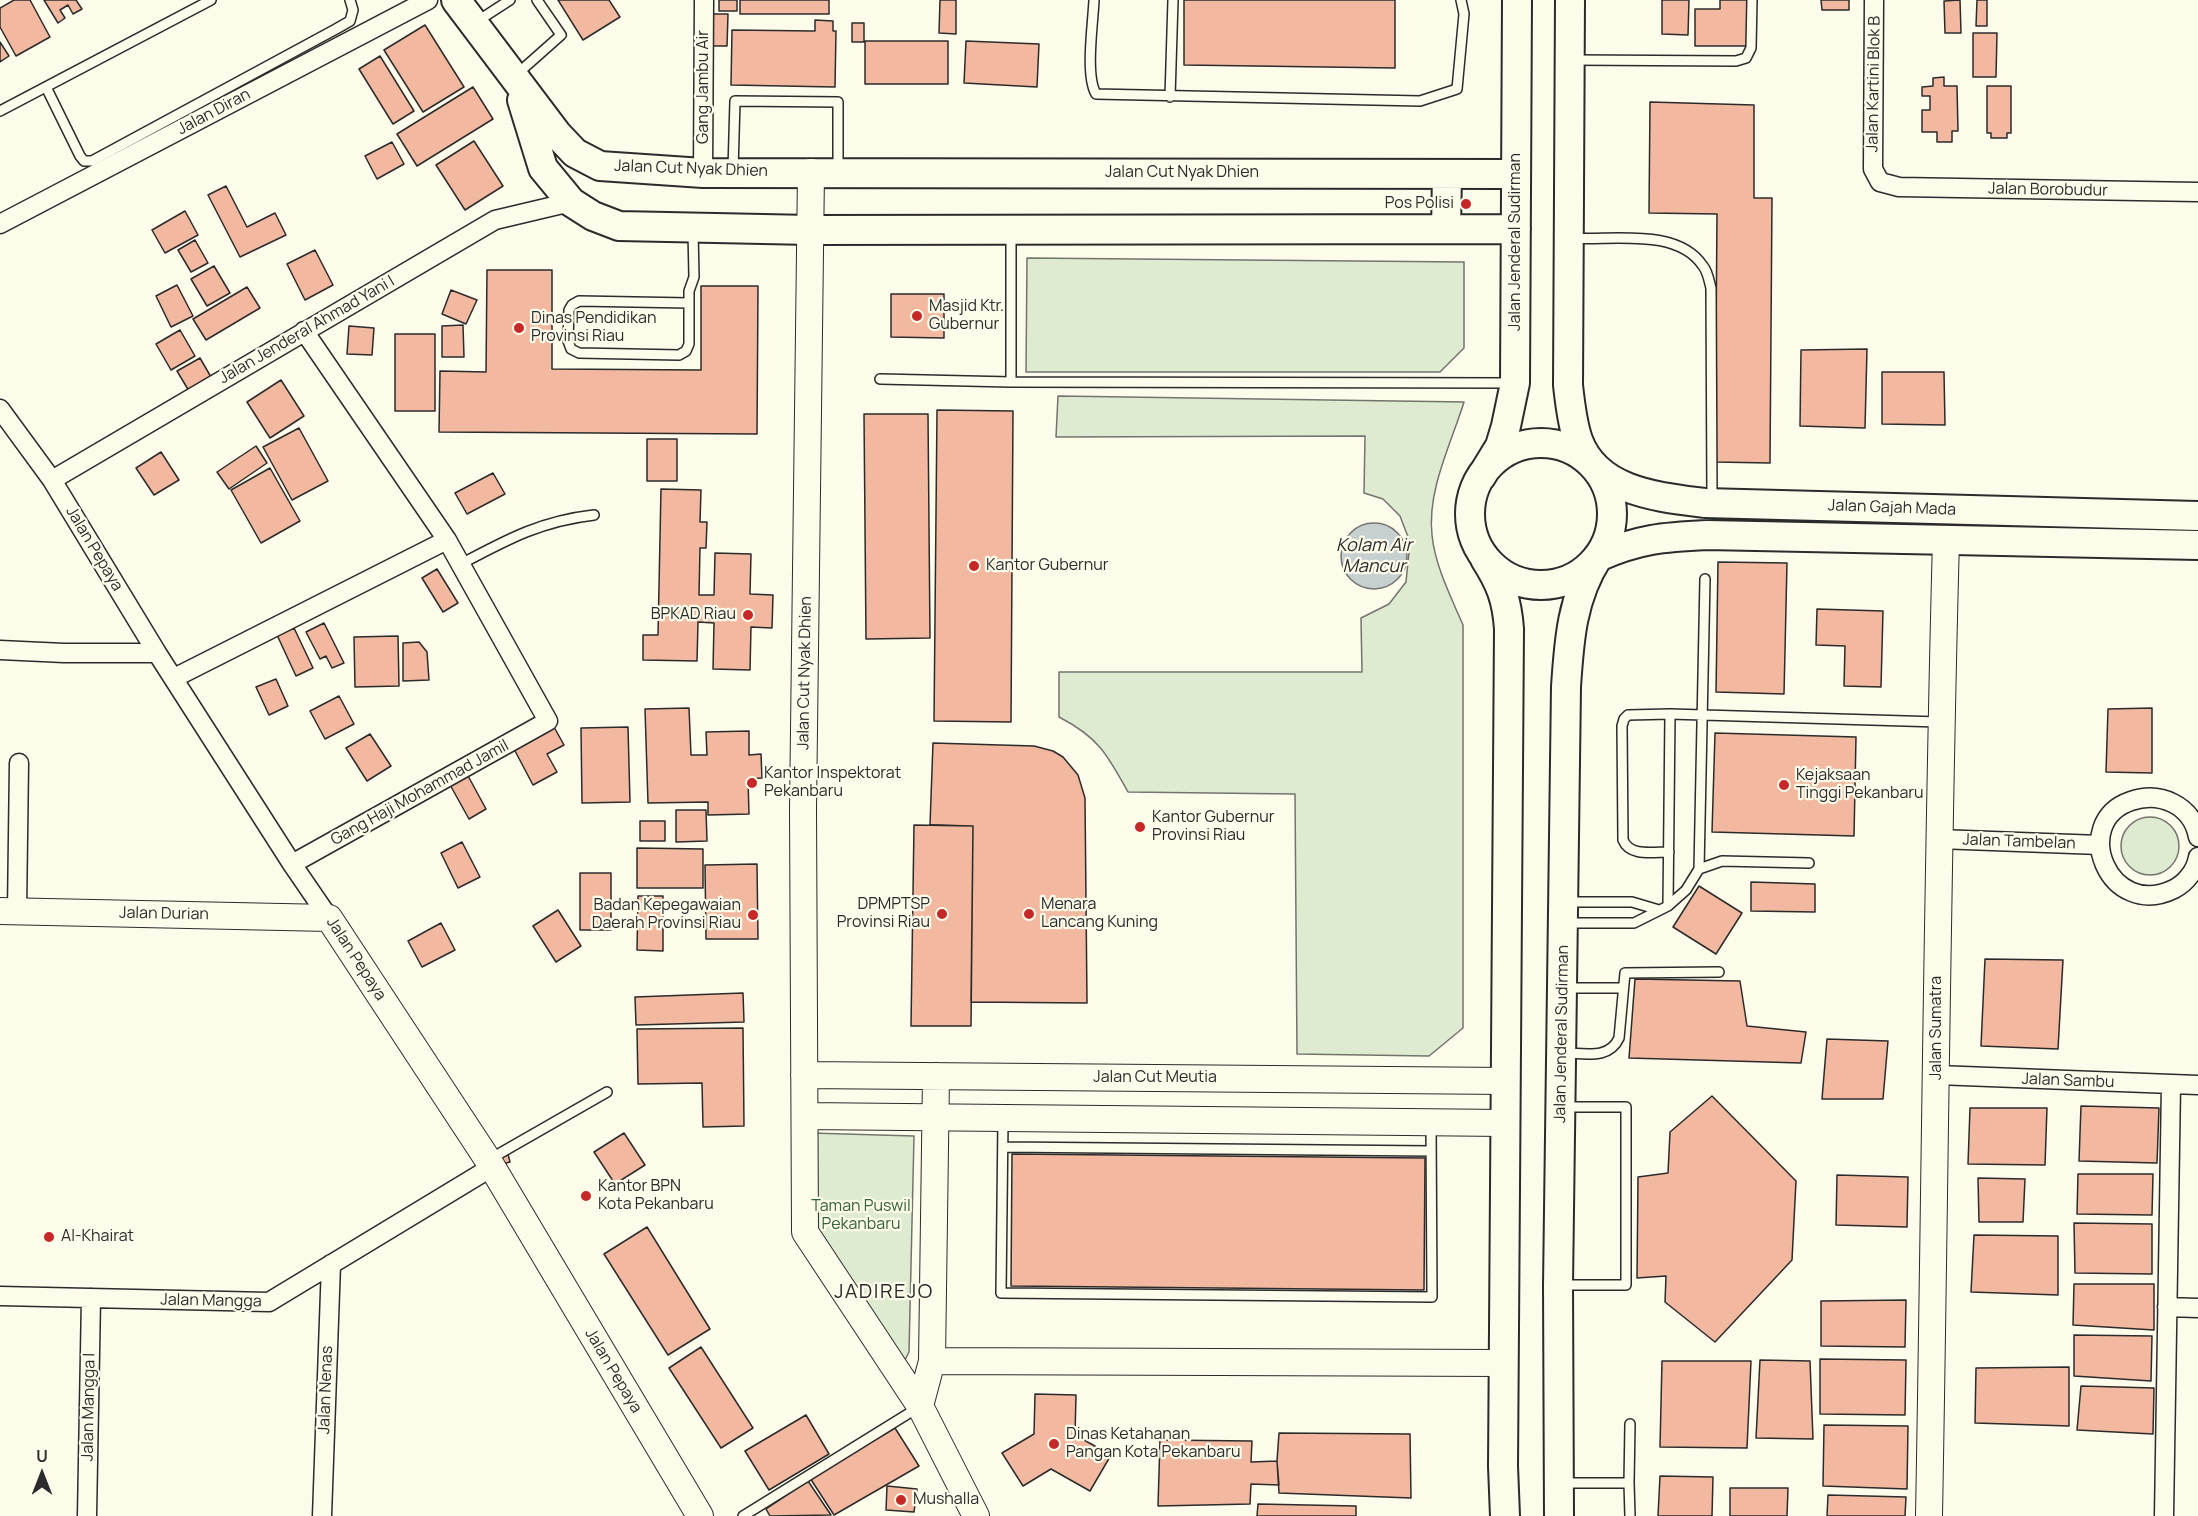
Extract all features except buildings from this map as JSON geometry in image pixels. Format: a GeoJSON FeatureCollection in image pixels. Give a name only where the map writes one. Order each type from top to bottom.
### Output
{"type":"FeatureCollection","features":[{"type":"Feature","properties":{"kind":"main road","name":"Jalan Cut Nyak Dhien"},"geometry":{"type":"LineString","coordinates":[[456,0],[575,153],[600,166],[703,173],[1516,174]]}},
{"type":"Feature","properties":{"kind":"main road","name":"Jalan Jenderal Sudirman"},"geometry":{"type":"LineString","coordinates":[[1481,477],[1500,446],[1515,383],[1517,0]]}},
{"type":"Feature","properties":{"kind":"main road"},"geometry":{"type":"LineString","coordinates":[[1485,559],[1498,571],[1519,582],[1542,585],[1565,581],[1586,569],[1598,557],[1608,537],[1612,511],[1610,496],[1604,481],[1579,441],[1571,411],[1569,385],[1570,0]]}},
{"type":"Feature","properties":{"kind":"main road"},"geometry":{"type":"LineString","coordinates":[[516,80],[543,168],[571,202],[593,216],[619,226],[811,230],[1516,229]]}},
{"type":"Feature","properties":{"kind":"main road"},"geometry":{"type":"LineString","coordinates":[[1446,229],[1447,174]]}},
{"type":"Feature","properties":{"kind":"main road"},"geometry":{"type":"LineString","coordinates":[[1504,1516],[1509,629],[1505,594],[1498,578],[1476,544],[1471,527],[1470,510],[1473,493],[1481,477],[1492,463],[1507,452],[1525,445],[1543,444],[1563,447],[1580,455],[1594,466]]}},
{"type":"Feature","properties":{"kind":"main road","name":"Jalan Gajah Mada"},"geometry":{"type":"LineString","coordinates":[[1594,466],[1611,480],[1637,491],[1661,498],[1712,504],[2198,516]]}},
{"type":"Feature","properties":{"kind":"main road"},"geometry":{"type":"LineString","coordinates":[[2057,513],[2057,542]]}},
{"type":"Feature","properties":{"kind":"main road","name":"Jalan Gajah Mada"},"geometry":{"type":"LineString","coordinates":[[1598,557],[1625,545],[1665,537],[1707,535],[2198,545]]}},
{"type":"Feature","properties":{"kind":"main road","name":"Jalan Jenderal Sudirman"},"geometry":{"type":"LineString","coordinates":[[1559,1516],[1558,1285],[1566,687],[1569,636],[1574,611],[1582,588],[1598,557]]}},
{"type":"Feature","properties":{"kind":"street","name":"Jalan Diran"},"geometry":{"type":"LineString","coordinates":[[0,224],[428,0]]}},
{"type":"Feature","properties":{"kind":"street","name":"Gang Jambu Air"},"geometry":{"type":"LineString","coordinates":[[703,173],[704,0]]}},
{"type":"Feature","properties":{"kind":"street","name":"Jalan Kartini Blok B"},"geometry":{"type":"LineString","coordinates":[[1874,0],[1873,170],[1880,182],[1899,188]]}},
{"type":"Feature","properties":{"kind":"street","name":"Jalan Cut Nyak Dhien"},"geometry":{"type":"LineString","coordinates":[[825,172],[811,230],[803,809],[805,1232],[920,1406]]}},
{"type":"Feature","properties":{"kind":"street","name":"Jalan Borobudur"},"geometry":{"type":"LineString","coordinates":[[1899,188],[2198,192]]}},
{"type":"Feature","properties":{"kind":"street","name":"Jalan Jenderal Ahmad Yani I"},"geometry":{"type":"LineString","coordinates":[[52,480],[495,220],[571,202]]}},
{"type":"Feature","properties":{"kind":"street"},"geometry":{"type":"LineString","coordinates":[[304,331],[447,540],[461,564]]}},
{"type":"Feature","properties":{"kind":"street","name":"Jalan Pepaya"},"geometry":{"type":"LineString","coordinates":[[0,409],[52,480],[157,654],[490,1164],[700,1516]]}},
{"type":"Feature","properties":{"kind":"street"},"geometry":{"type":"LineString","coordinates":[[174,678],[447,540]]}},
{"type":"Feature","properties":{"kind":"street","name":"Jalan Sumatra"},"geometry":{"type":"LineString","coordinates":[[1929,1516],[1937,1075],[1938,839],[1946,540]]}},
{"type":"Feature","properties":{"kind":"street","name":"Gang Haji Mohammad Jamil"},"geometry":{"type":"LineString","coordinates":[[292,864],[548,721],[461,564]]}},
{"type":"Feature","properties":{"kind":"street"},"geometry":{"type":"LineString","coordinates":[[0,650],[64,654],[157,654]]}},
{"type":"Feature","properties":{"kind":"street"},"geometry":{"type":"LineString","coordinates":[[8,911],[18,763]]}},
{"type":"Feature","properties":{"kind":"street","name":"Jalan Tambelan"},"geometry":{"type":"LineString","coordinates":[[2198,837],[2197,829],[2188,814],[2175,803],[2159,797],[2142,797],[2125,803],[2112,813],[2103,828],[2100,845],[2102,861],[2109,874],[2120,886],[2133,893],[2149,896],[2165,894],[2179,886],[2190,876],[2198,857]]}},
{"type":"Feature","properties":{"kind":"street","name":"Jalan Tambelan"},"geometry":{"type":"LineString","coordinates":[[1938,839],[2100,845]]}},
{"type":"Feature","properties":{"kind":"street","name":"Jalan Durian"},"geometry":{"type":"LineString","coordinates":[[8,911],[329,918]]}},
{"type":"Feature","properties":{"kind":"street","name":"Jalan Sambu"},"geometry":{"type":"LineString","coordinates":[[1937,1075],[2198,1086]]}},
{"type":"Feature","properties":{"kind":"street","name":"Jalan Cut Meutia"},"geometry":{"type":"LineString","coordinates":[[804,1076],[1506,1081]]}},
{"type":"Feature","properties":{"kind":"street"},"geometry":{"type":"LineString","coordinates":[[936,1076],[932,1361],[920,1406],[976,1516]]}},
{"type":"Feature","properties":{"kind":"street"},"geometry":{"type":"LineString","coordinates":[[2164,1516],[2171,1085]]}},
{"type":"Feature","properties":{"kind":"street"},"geometry":{"type":"LineString","coordinates":[[805,1116],[1505,1123]]}},
{"type":"Feature","properties":{"kind":"street","name":"Jalan Mangga"},"geometry":{"type":"LineString","coordinates":[[0,1296],[269,1302],[490,1164]]}},
{"type":"Feature","properties":{"kind":"street","name":"Jalan Nenas"},"geometry":{"type":"LineString","coordinates":[[322,1516],[331,1264]]}},
{"type":"Feature","properties":{"kind":"street","name":"Jalan Mangga I"},"geometry":{"type":"LineString","coordinates":[[87,1516],[91,1298]]}},
{"type":"Feature","properties":{"kind":"street"},"geometry":{"type":"LineString","coordinates":[[2167,1308],[2198,1308]]}},
{"type":"Feature","properties":{"kind":"street"},"geometry":{"type":"LineString","coordinates":[[932,1361],[1504,1363]]}},
{"type":"Feature","properties":{"kind":"lane"},"geometry":{"type":"LineString","coordinates":[[0,111],[211,0]]}},
{"type":"Feature","properties":{"kind":"lane"},"geometry":{"type":"LineString","coordinates":[[46,87],[80,156],[84,161],[92,161],[350,21],[352,10],[350,0]]}},
{"type":"Feature","properties":{"kind":"lane"},"geometry":{"type":"LineString","coordinates":[[474,23],[510,0]]}},
{"type":"Feature","properties":{"kind":"lane"},"geometry":{"type":"LineString","coordinates":[[516,80],[561,35],[537,0]]}},
{"type":"Feature","properties":{"kind":"lane"},"geometry":{"type":"LineString","coordinates":[[1094,0],[1091,86],[1096,94],[1420,101],[1457,89],[1464,14],[1461,0]]}},
{"type":"Feature","properties":{"kind":"lane"},"geometry":{"type":"LineString","coordinates":[[1170,97],[1173,0]]}},
{"type":"Feature","properties":{"kind":"lane"},"geometry":{"type":"LineString","coordinates":[[1570,60],[1736,61],[1746,58],[1751,48],[1752,0]]}},
{"type":"Feature","properties":{"kind":"lane"},"geometry":{"type":"LineString","coordinates":[[733,173],[735,101],[838,102],[825,172]]}},
{"type":"Feature","properties":{"kind":"lane"},"geometry":{"type":"LineString","coordinates":[[689,303],[579,301],[569,310],[568,341],[571,349],[579,353],[679,355],[686,351],[689,344],[689,303],[689,291],[694,277],[693,228]]}},
{"type":"Feature","properties":{"kind":"lane"},"geometry":{"type":"LineString","coordinates":[[1011,229],[1011,382]]}},
{"type":"Feature","properties":{"kind":"lane"},"geometry":{"type":"LineString","coordinates":[[1569,238],[1656,240],[1678,244],[1694,254],[1705,268],[1711,288],[1712,504]]}},
{"type":"Feature","properties":{"kind":"lane"},"geometry":{"type":"LineString","coordinates":[[880,379],[1011,382],[1515,383]]}},
{"type":"Feature","properties":{"kind":"lane"},"geometry":{"type":"LineString","coordinates":[[461,564],[520,533],[559,520],[594,515]]}},
{"type":"Feature","properties":{"kind":"lane"},"geometry":{"type":"LineString","coordinates":[[1564,912],[1634,923],[1664,908],[1686,890],[1699,869],[1705,579]]}},
{"type":"Feature","properties":{"kind":"lane"},"geometry":{"type":"LineString","coordinates":[[1669,852],[1635,852],[1625,845],[1623,840],[1622,726],[1628,715],[1670,714],[1942,722]]}},
{"type":"Feature","properties":{"kind":"lane"},"geometry":{"type":"LineString","coordinates":[[1664,908],[1669,852],[1670,714]]}},
{"type":"Feature","properties":{"kind":"lane"},"geometry":{"type":"LineString","coordinates":[[1699,869],[1722,861],[1809,863]]}},
{"type":"Feature","properties":{"kind":"lane"},"geometry":{"type":"LineString","coordinates":[[1564,912],[1632,902],[1664,908]]}},
{"type":"Feature","properties":{"kind":"lane"},"geometry":{"type":"LineString","coordinates":[[1561,1053],[1604,1054],[1615,1047],[1619,1038],[1625,973],[1719,972]]}},
{"type":"Feature","properties":{"kind":"lane"},"geometry":{"type":"LineString","coordinates":[[1563,988],[1622,988]]}},
{"type":"Feature","properties":{"kind":"lane"},"geometry":{"type":"LineString","coordinates":[[490,1164],[607,1092]]}},
{"type":"Feature","properties":{"kind":"lane"},"geometry":{"type":"LineString","coordinates":[[1558,1285],[1626,1285],[1626,1107],[1561,1107]]}},
{"type":"Feature","properties":{"kind":"lane"},"geometry":{"type":"LineString","coordinates":[[1003,1118],[1000,1293],[1432,1297],[1431,1122]]}},
{"type":"Feature","properties":{"kind":"lane"},"geometry":{"type":"LineString","coordinates":[[1003,1147],[1431,1151]]}},
{"type":"Feature","properties":{"kind":"lane"},"geometry":{"type":"LineString","coordinates":[[743,1516],[920,1406]]}},
{"type":"Feature","properties":{"kind":"lane"},"geometry":{"type":"LineString","coordinates":[[1630,1424],[1630,1516]]}},
{"type":"Feature","properties":{"kind":"lane"},"geometry":{"type":"LineString","coordinates":[[1558,1483],[1629,1483]]}},
{"type":"Feature","properties":{"kind":"green space"},"geometry":{"type":"Polygon","coordinates":[[[1027,258],[1464,262],[1464,348],[1440,372],[1026,372],[1027,258]]]}},
{"type":"Feature","properties":{"kind":"green space"},"geometry":{"type":"Polygon","coordinates":[[[1058,396],[1464,402],[1436,484],[1431,518],[1436,558],[1463,625],[1463,1028],[1429,1056],[1297,1054],[1295,794],[1128,792],[1100,748],[1083,732],[1059,717],[1059,672],[1362,672],[1361,618],[1389,604],[1406,582],[1410,542],[1400,516],[1383,499],[1364,493],[1365,436],[1056,437],[1058,396]]]}},
{"type":"Feature","properties":{"kind":"green space"},"geometry":{"type":"Polygon","coordinates":[[[2144,817],[2156,817],[2171,825],[2179,840],[2179,852],[2171,867],[2156,875],[2144,875],[2129,867],[2121,852],[2121,840],[2129,825],[2144,817]]]}},
{"type":"Feature","properties":{"kind":"green space","name":"Taman Puswil Pekanbaru"},"geometry":{"type":"Polygon","coordinates":[[[810,1133],[914,1136],[909,1352],[899,1372],[810,1231],[810,1133]]]}},
{"type":"Feature","properties":{"kind":"water","name":"Kolam Air Mancur"},"geometry":{"type":"Polygon","coordinates":[[[1368,523],[1380,523],[1392,528],[1402,538],[1407,556],[1405,569],[1392,584],[1380,589],[1368,589],[1356,584],[1346,574],[1341,562],[1341,550],[1346,538],[1356,528],[1368,523]]]}},
{"type":"Feature","properties":{"kind":"place","name":"Pos Polisi"},"geometry":{"type":"Point","coordinates":[1466,204]}},
{"type":"Feature","properties":{"kind":"place","name":"Masjid Ktr. Gubernur"},"geometry":{"type":"Point","coordinates":[917,316]}},
{"type":"Feature","properties":{"kind":"place","name":"Dinas Pendidikan Provinsi Riau"},"geometry":{"type":"Point","coordinates":[519,328]}},
{"type":"Feature","properties":{"kind":"place","name":"Kantor Gubernur"},"geometry":{"type":"Point","coordinates":[974,566]}},
{"type":"Feature","properties":{"kind":"place","name":"BPKAD Riau"},"geometry":{"type":"Point","coordinates":[748,615]}},
{"type":"Feature","properties":{"kind":"place","name":"Kantor Inspektorat Pekanbaru"},"geometry":{"type":"Point","coordinates":[752,783]}},
{"type":"Feature","properties":{"kind":"place","name":"Kejaksaan Tinggi Pekanbaru"},"geometry":{"type":"Point","coordinates":[1784,785]}},
{"type":"Feature","properties":{"kind":"place","name":"Kantor Gubernur Provinsi Riau"},"geometry":{"type":"Point","coordinates":[1140,827]}},
{"type":"Feature","properties":{"kind":"place","name":"DPMPTSP Provinsi Riau"},"geometry":{"type":"Point","coordinates":[942,914]}},
{"type":"Feature","properties":{"kind":"place","name":"Menara Lancang Kuning"},"geometry":{"type":"Point","coordinates":[1029,914]}},
{"type":"Feature","properties":{"kind":"place","name":"Badan Kepegawaian Daerah Provinsi Riau"},"geometry":{"type":"Point","coordinates":[753,915]}},
{"type":"Feature","properties":{"kind":"place","name":"Kantor BPN Kota Pekanbaru"},"geometry":{"type":"Point","coordinates":[586,1196]}},
{"type":"Feature","properties":{"kind":"place","name":"Al-Khairat"},"geometry":{"type":"Point","coordinates":[49,1237]}},
{"type":"Feature","properties":{"kind":"place","name":"Dinas Ketahanan Pangan Kota Pekanbaru"},"geometry":{"type":"Point","coordinates":[1054,1444]}},
{"type":"Feature","properties":{"kind":"place","name":"Mushalla"},"geometry":{"type":"Point","coordinates":[901,1500]}},
{"type":"Feature","properties":{"kind":"district","name":"JADIREJO"},"geometry":{"type":"Point","coordinates":[884,1292]}}]}
